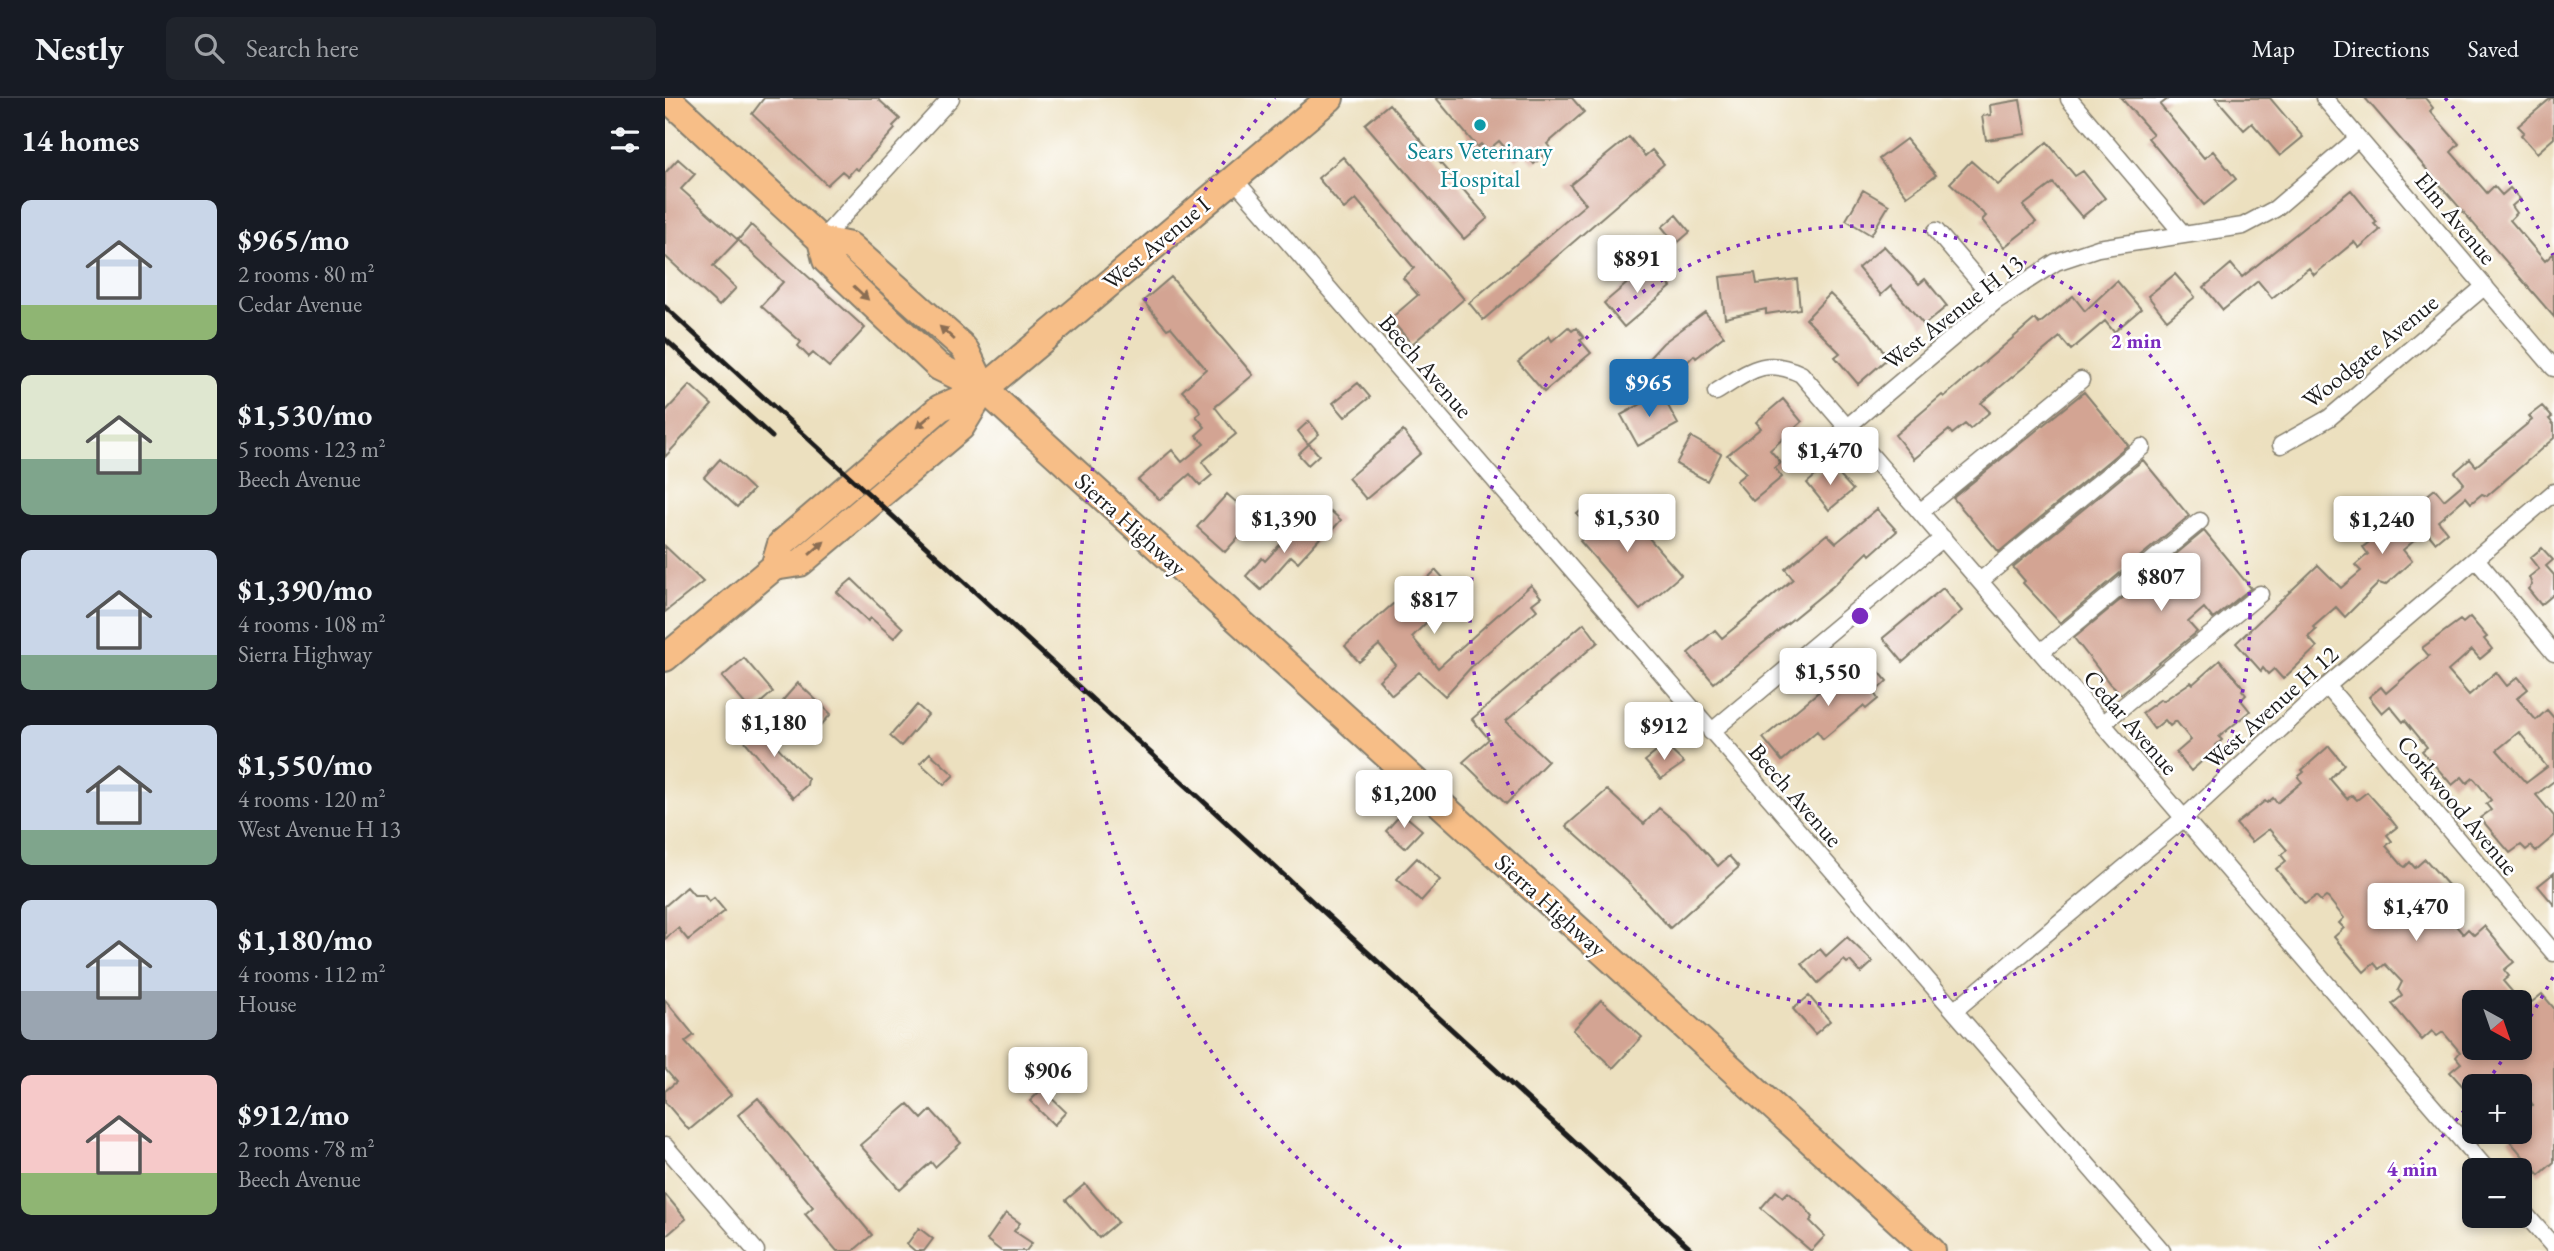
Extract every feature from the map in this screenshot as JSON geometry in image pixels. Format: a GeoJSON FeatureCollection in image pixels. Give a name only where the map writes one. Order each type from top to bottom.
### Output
{"type":"FeatureCollection","features":[{"type":"Feature","properties":{"kind":"main road","name":"Sierra Highway"},"geometry":{"type":"LineString","coordinates":[[667,98],[821,240],[826,260],[939,367],[984,389],[1932,1251]]}},
{"type":"Feature","properties":{"kind":"main road","name":"West Avenue I"},"geometry":{"type":"LineString","coordinates":[[665,658],[774,567],[781,544],[930,416],[940,408],[984,389],[1330,98]]}},
{"type":"Feature","properties":{"kind":"street"},"geometry":{"type":"LineString","coordinates":[[821,240],[951,98]]}},
{"type":"Feature","properties":{"kind":"street","name":"Elm Avenue"},"geometry":{"type":"LineString","coordinates":[[2324,98],[2554,368]]}},
{"type":"Feature","properties":{"kind":"street"},"geometry":{"type":"LineString","coordinates":[[2069,99],[2184,235]]}},
{"type":"Feature","properties":{"kind":"street","name":"West Avenue H 13"},"geometry":{"type":"LineString","coordinates":[[1847,427],[1996,301],[2056,262],[2098,248],[2243,226],[2275,209],[2358,138]]}},
{"type":"Feature","properties":{"kind":"street","name":"Beech Avenue"},"geometry":{"type":"LineString","coordinates":[[1233,177],[1711,733],[1955,1010],[2162,1251]]}},
{"type":"Feature","properties":{"kind":"street"},"geometry":{"type":"LineString","coordinates":[[1936,231],[1996,301]]}},
{"type":"Feature","properties":{"kind":"street","name":"Woodgate Avenue"},"geometry":{"type":"LineString","coordinates":[[2281,445],[2329,418],[2485,286]]}},
{"type":"Feature","properties":{"kind":"street","name":"Cedar Avenue"},"geometry":{"type":"LineString","coordinates":[[1716,392],[1760,365],[1781,365],[1801,374],[2477,1158]]}},
{"type":"Feature","properties":{"kind":"street"},"geometry":{"type":"LineString","coordinates":[[1920,512],[2081,380]]}},
{"type":"Feature","properties":{"kind":"street"},"geometry":{"type":"LineString","coordinates":[[1980,581],[2142,447]]}},
{"type":"Feature","properties":{"kind":"street","name":"West Avenue H 12"},"geometry":{"type":"LineString","coordinates":[[1955,1010],[2184,818],[2327,686],[2554,492]]}},
{"type":"Feature","properties":{"kind":"street"},"geometry":{"type":"LineString","coordinates":[[2041,652],[2200,520]]}},
{"type":"Feature","properties":{"kind":"street"},"geometry":{"type":"LineString","coordinates":[[1711,733],[1943,538]]}},
{"type":"Feature","properties":{"kind":"street"},"geometry":{"type":"LineString","coordinates":[[2476,559],[2554,653]]}},
{"type":"Feature","properties":{"kind":"street"},"geometry":{"type":"LineString","coordinates":[[2103,723],[2260,594]]}},
{"type":"Feature","properties":{"kind":"street","name":"Corkwood Avenue"},"geometry":{"type":"LineString","coordinates":[[2327,686],[2554,953]]}},
{"type":"Feature","properties":{"kind":"street"},"geometry":{"type":"LineString","coordinates":[[665,1146],[756,1251]]}},
{"type":"Feature","properties":{"kind":"street"},"geometry":{"type":"LineString","coordinates":[[2532,1222],[2554,1247]]}},
{"type":"Feature","properties":{"kind":"building"},"geometry":{"type":"Polygon","coordinates":[[[764,98],[877,98],[900,119],[893,126],[895,129],[858,170],[855,168],[848,176],[842,171],[827,185],[752,114],[764,98]]]}},
{"type":"Feature","properties":{"kind":"building"},"geometry":{"type":"Polygon","coordinates":[[[1436,98],[1572,98],[1584,112],[1547,144],[1551,149],[1534,164],[1525,152],[1516,160],[1499,141],[1487,151],[1481,144],[1477,147],[1436,98]]]}},
{"type":"Feature","properties":{"kind":"building"},"geometry":{"type":"Polygon","coordinates":[[[2121,98],[2169,98],[2160,105],[2204,158],[2213,151],[2236,179],[2204,205],[2148,138],[2153,134],[2121,98]]]}},
{"type":"Feature","properties":{"kind":"building"},"geometry":{"type":"Polygon","coordinates":[[[2216,98],[2270,98],[2303,137],[2280,156],[2252,123],[2244,130],[2216,98]]]}},
{"type":"Feature","properties":{"kind":"building"},"geometry":{"type":"Polygon","coordinates":[[[2365,98],[2425,98],[2433,108],[2430,111],[2459,144],[2451,152],[2487,193],[2494,186],[2502,195],[2510,188],[2520,199],[2512,206],[2517,213],[2510,220],[2545,261],[2554,253],[2554,317],[2365,98]]]}},
{"type":"Feature","properties":{"kind":"building"},"geometry":{"type":"Polygon","coordinates":[[[2554,98],[2554,138],[2537,153],[2521,135],[2524,132],[2518,126],[2554,98]]]}},
{"type":"Feature","properties":{"kind":"building"},"geometry":{"type":"Polygon","coordinates":[[[2020,100],[2026,134],[1986,140],[1982,116],[1991,115],[1990,105],[2020,100]]]}},
{"type":"Feature","properties":{"kind":"building"},"geometry":{"type":"Polygon","coordinates":[[[1389,104],[1488,218],[1464,239],[1365,124],[1389,104]]]}},
{"type":"Feature","properties":{"kind":"building"},"geometry":{"type":"Polygon","coordinates":[[[1629,137],[1645,156],[1652,150],[1664,164],[1483,320],[1469,303],[1586,204],[1570,185],[1629,137]]]}},
{"type":"Feature","properties":{"kind":"building"},"geometry":{"type":"Polygon","coordinates":[[[1906,139],[1936,175],[1907,196],[1879,159],[1906,139]]]}},
{"type":"Feature","properties":{"kind":"building"},"geometry":{"type":"Polygon","coordinates":[[[2047,142],[2075,176],[2083,171],[2105,198],[2082,217],[2053,183],[2023,206],[2036,222],[2004,247],[1982,220],[1986,216],[1950,183],[1971,161],[1998,185],[2047,142]]]}},
{"type":"Feature","properties":{"kind":"building"},"geometry":{"type":"Polygon","coordinates":[[[1343,157],[1464,299],[1412,344],[1390,319],[1418,295],[1403,278],[1414,268],[1356,199],[1344,209],[1318,178],[1343,157]]]}},
{"type":"Feature","properties":{"kind":"building"},"geometry":{"type":"Polygon","coordinates":[[[678,159],[695,174],[681,189],[738,240],[713,266],[736,288],[719,306],[665,256],[665,173],[678,159]]]}},
{"type":"Feature","properties":{"kind":"building"},"geometry":{"type":"Polygon","coordinates":[[[1863,190],[1889,205],[1871,235],[1846,220],[1863,190]]]}},
{"type":"Feature","properties":{"kind":"building"},"geometry":{"type":"Polygon","coordinates":[[[2351,190],[2377,222],[2374,224],[2380,230],[2359,248],[2354,242],[2314,275],[2309,268],[2272,298],[2258,281],[2223,310],[2204,287],[2231,264],[2242,277],[2351,190]]]}},
{"type":"Feature","properties":{"kind":"building"},"geometry":{"type":"Polygon","coordinates":[[[1676,215],[1690,232],[1676,244],[1662,227],[1676,215]]]}},
{"type":"Feature","properties":{"kind":"building"},"geometry":{"type":"Polygon","coordinates":[[[751,225],[865,328],[829,367],[813,353],[809,357],[798,346],[801,342],[761,306],[783,282],[738,240],[751,225]]]}},
{"type":"Feature","properties":{"kind":"building"},"geometry":{"type":"Polygon","coordinates":[[[1884,246],[1919,284],[1925,279],[1947,306],[1924,325],[1891,286],[1881,295],[1858,268],[1884,246]]]}},
{"type":"Feature","properties":{"kind":"building"},"geometry":{"type":"Polygon","coordinates":[[[1651,263],[1671,287],[1624,327],[1604,303],[1651,263]]]}},
{"type":"Feature","properties":{"kind":"building"},"geometry":{"type":"Polygon","coordinates":[[[1755,273],[1757,284],[1797,279],[1800,309],[1766,314],[1766,309],[1725,318],[1720,277],[1755,273]]]}},
{"type":"Feature","properties":{"kind":"building"},"geometry":{"type":"Polygon","coordinates":[[[2175,274],[2195,297],[2167,320],[2148,296],[2175,274]]]}},
{"type":"Feature","properties":{"kind":"building"},"geometry":{"type":"Polygon","coordinates":[[[1171,277],[1253,375],[1215,407],[1236,434],[1202,462],[1212,475],[1200,485],[1190,474],[1160,500],[1138,480],[1172,450],[1182,462],[1204,444],[1196,435],[1205,427],[1196,416],[1200,413],[1198,407],[1182,391],[1206,369],[1171,327],[1167,329],[1143,301],[1171,277]]]}},
{"type":"Feature","properties":{"kind":"building"},"geometry":{"type":"Polygon","coordinates":[[[2117,281],[2141,309],[2114,332],[2105,321],[2071,350],[2060,337],[1981,403],[1990,412],[1970,429],[1965,424],[1952,434],[1949,430],[1914,459],[1895,435],[2035,319],[2039,324],[2073,296],[2085,311],[2117,281]]]}},
{"type":"Feature","properties":{"kind":"building"},"geometry":{"type":"Polygon","coordinates":[[[1830,294],[1870,333],[1888,358],[1858,384],[1835,357],[1840,353],[1806,319],[1830,294]]]}},
{"type":"Feature","properties":{"kind":"building"},"geometry":{"type":"Polygon","coordinates":[[[1705,312],[1724,336],[1696,358],[1694,355],[1661,390],[1639,369],[1663,343],[1705,312]]]}},
{"type":"Feature","properties":{"kind":"building"},"geometry":{"type":"Polygon","coordinates":[[[1568,327],[1572,331],[1576,328],[1584,338],[1580,340],[1591,353],[1544,392],[1518,362],[1549,336],[1552,341],[1568,327]]]}},
{"type":"Feature","properties":{"kind":"building"},"geometry":{"type":"Polygon","coordinates":[[[1358,383],[1370,397],[1345,417],[1333,403],[1358,383]]]}},
{"type":"Feature","properties":{"kind":"building"},"geometry":{"type":"Polygon","coordinates":[[[690,385],[712,405],[665,457],[665,412],[690,385]]]}},
{"type":"Feature","properties":{"kind":"building"},"geometry":{"type":"Polygon","coordinates":[[[2084,392],[2128,445],[1999,552],[1953,498],[2084,392]]]}},
{"type":"Feature","properties":{"kind":"building"},"geometry":{"type":"Polygon","coordinates":[[[1661,393],[1678,424],[1638,446],[1621,415],[1661,393]]]}},
{"type":"Feature","properties":{"kind":"building"},"geometry":{"type":"Polygon","coordinates":[[[1783,399],[1802,422],[1770,450],[1781,463],[1775,468],[1782,477],[1753,501],[1736,481],[1746,473],[1727,455],[1761,428],[1756,422],[1783,399]]]}},
{"type":"Feature","properties":{"kind":"building"},"geometry":{"type":"Polygon","coordinates":[[[2542,406],[2552,417],[2549,419],[2554,425],[2554,438],[2487,496],[2482,494],[2471,503],[2466,497],[2438,521],[2447,532],[2435,542],[2426,531],[2403,550],[2412,561],[2385,585],[2379,583],[2345,617],[2336,607],[2313,627],[2316,630],[2308,637],[2317,647],[2283,679],[2274,669],[2268,674],[2263,668],[2261,671],[2236,643],[2318,565],[2341,588],[2361,571],[2355,565],[2368,554],[2363,547],[2435,489],[2444,500],[2464,483],[2455,472],[2470,459],[2476,466],[2532,420],[2529,416],[2542,406]]]}},
{"type":"Feature","properties":{"kind":"building"},"geometry":{"type":"Polygon","coordinates":[[[1309,421],[1319,434],[1308,444],[1298,431],[1309,421]]]}},
{"type":"Feature","properties":{"kind":"building"},"geometry":{"type":"Polygon","coordinates":[[[1403,431],[1421,453],[1366,499],[1348,478],[1403,431]]]}},
{"type":"Feature","properties":{"kind":"building"},"geometry":{"type":"Polygon","coordinates":[[[1691,437],[1721,454],[1707,481],[1676,464],[1691,437]]]}},
{"type":"Feature","properties":{"kind":"building"},"geometry":{"type":"Polygon","coordinates":[[[1309,444],[1319,455],[1308,465],[1298,454],[1309,444]]]}},
{"type":"Feature","properties":{"kind":"building"},"geometry":{"type":"Polygon","coordinates":[[[720,459],[753,490],[737,507],[704,477],[720,459]]]}},
{"type":"Feature","properties":{"kind":"building"},"geometry":{"type":"Polygon","coordinates":[[[2143,460],[2189,516],[2060,623],[2023,583],[2025,581],[2013,567],[2143,460]]]}},
{"type":"Feature","properties":{"kind":"building"},"geometry":{"type":"Polygon","coordinates":[[[1829,464],[1853,490],[1829,510],[1807,483],[1829,464]]]}},
{"type":"Feature","properties":{"kind":"building"},"geometry":{"type":"Polygon","coordinates":[[[1227,494],[1255,519],[1225,552],[1197,527],[1227,494]]]}},
{"type":"Feature","properties":{"kind":"building"},"geometry":{"type":"Polygon","coordinates":[[[1595,499],[1610,517],[1622,507],[1681,575],[1640,610],[1580,541],[1591,532],[1577,514],[1595,499]]]}},
{"type":"Feature","properties":{"kind":"building"},"geometry":{"type":"Polygon","coordinates":[[[1877,509],[1897,531],[1870,555],[1868,552],[1833,586],[1714,683],[1688,653],[1715,630],[1722,638],[1793,579],[1785,569],[1827,534],[1836,543],[1877,509]]]}},
{"type":"Feature","properties":{"kind":"building"},"geometry":{"type":"Polygon","coordinates":[[[1331,511],[1341,520],[1327,536],[1316,527],[1331,511]]]}},
{"type":"Feature","properties":{"kind":"building"},"geometry":{"type":"Polygon","coordinates":[[[1301,522],[1320,538],[1298,562],[1291,556],[1261,590],[1246,576],[1262,558],[1265,561],[1301,522]]]}},
{"type":"Feature","properties":{"kind":"building"},"geometry":{"type":"Polygon","coordinates":[[[2204,531],[2251,588],[2213,619],[2204,608],[2188,622],[2197,632],[2121,694],[2074,638],[2204,531]]]}},
{"type":"Feature","properties":{"kind":"building"},"geometry":{"type":"Polygon","coordinates":[[[665,546],[703,582],[665,612],[665,546]]]}},
{"type":"Feature","properties":{"kind":"building"},"geometry":{"type":"Polygon","coordinates":[[[2542,548],[2553,560],[2546,566],[2554,575],[2554,594],[2541,605],[2528,589],[2532,585],[2529,577],[2539,569],[2530,558],[2542,548]]]}},
{"type":"Feature","properties":{"kind":"building"},"geometry":{"type":"Polygon","coordinates":[[[1436,570],[1456,592],[1412,637],[1438,668],[1531,585],[1541,597],[1532,604],[1537,610],[1473,665],[1445,696],[1419,672],[1392,695],[1379,680],[1396,665],[1379,645],[1359,662],[1345,646],[1393,604],[1399,606],[1436,570]]]}},
{"type":"Feature","properties":{"kind":"building"},"geometry":{"type":"Polygon","coordinates":[[[852,579],[903,628],[894,638],[871,618],[868,621],[837,592],[852,579]]]}},
{"type":"Feature","properties":{"kind":"building"},"geometry":{"type":"Polygon","coordinates":[[[1943,588],[1962,611],[1903,662],[1883,638],[1943,588]]]}},
{"type":"Feature","properties":{"kind":"building"},"geometry":{"type":"Polygon","coordinates":[[[2470,617],[2487,637],[2484,639],[2492,649],[2480,659],[2472,650],[2448,671],[2469,695],[2496,672],[2507,686],[2518,677],[2528,689],[2517,698],[2536,720],[2547,710],[2554,718],[2554,781],[2536,795],[2554,816],[2554,836],[2536,851],[2531,846],[2526,850],[2521,845],[2510,853],[2480,818],[2491,810],[2486,804],[2491,800],[2475,780],[2473,778],[2467,783],[2462,777],[2452,785],[2422,751],[2427,747],[2405,720],[2403,722],[2390,706],[2382,713],[2369,697],[2381,687],[2386,693],[2429,656],[2422,648],[2460,620],[2463,623],[2470,617]],[[2519,732],[2497,750],[2526,783],[2547,767],[2519,732]]]}},
{"type":"Feature","properties":{"kind":"building"},"geometry":{"type":"Polygon","coordinates":[[[1584,623],[1598,642],[1506,721],[1548,761],[1506,804],[1463,762],[1489,739],[1472,719],[1584,623]]]}},
{"type":"Feature","properties":{"kind":"building"},"geometry":{"type":"Polygon","coordinates":[[[1864,654],[1887,681],[1874,693],[1878,699],[1866,709],[1863,706],[1823,739],[1817,731],[1782,761],[1763,738],[1864,654]]]}},
{"type":"Feature","properties":{"kind":"building"},"geometry":{"type":"Polygon","coordinates":[[[744,658],[773,692],[751,711],[722,677],[744,658]]]}},
{"type":"Feature","properties":{"kind":"building"},"geometry":{"type":"Polygon","coordinates":[[[2220,660],[2244,688],[2242,690],[2246,695],[2241,700],[2250,711],[2219,737],[2222,740],[2216,745],[2218,747],[2191,771],[2176,753],[2191,740],[2176,721],[2170,726],[2165,720],[2154,729],[2142,713],[2161,699],[2163,701],[2191,682],[2193,684],[2220,660]]]}},
{"type":"Feature","properties":{"kind":"building"},"geometry":{"type":"Polygon","coordinates":[[[798,683],[831,714],[816,731],[783,700],[798,683]]]}},
{"type":"Feature","properties":{"kind":"building"},"geometry":{"type":"Polygon","coordinates":[[[917,705],[928,715],[901,746],[890,736],[917,705]]]}},
{"type":"Feature","properties":{"kind":"building"},"geometry":{"type":"Polygon","coordinates":[[[752,720],[808,779],[807,785],[793,798],[738,733],[752,720]]]}},
{"type":"Feature","properties":{"kind":"building"},"geometry":{"type":"Polygon","coordinates":[[[1665,745],[1684,763],[1661,779],[1645,761],[1665,745]]]}},
{"type":"Feature","properties":{"kind":"building"},"geometry":{"type":"Polygon","coordinates":[[[2329,746],[2344,764],[2330,779],[2347,799],[2352,795],[2357,800],[2367,792],[2384,811],[2397,827],[2387,835],[2392,841],[2386,846],[2402,865],[2405,867],[2410,862],[2415,868],[2425,859],[2456,894],[2446,902],[2451,908],[2445,913],[2463,934],[2468,929],[2474,935],[2484,926],[2514,962],[2504,970],[2509,976],[2503,981],[2511,990],[2462,990],[2462,1060],[2532,1060],[2532,1002],[2542,994],[2554,1008],[2554,1162],[2539,1175],[2532,1167],[2532,1158],[2524,1158],[2512,1144],[2532,1144],[2532,1074],[2462,1074],[2462,1085],[2450,1072],[2461,1063],[2456,1057],[2460,1052],[2443,1032],[2437,1036],[2432,1031],[2422,1040],[2392,1004],[2402,996],[2398,990],[2402,982],[2385,964],[2379,969],[2374,963],[2364,972],[2334,937],[2344,928],[2339,923],[2344,918],[2328,898],[2321,901],[2316,896],[2305,904],[2276,869],[2286,861],[2281,855],[2287,850],[2269,829],[2252,842],[2236,824],[2265,801],[2267,803],[2273,798],[2277,803],[2302,782],[2298,777],[2304,772],[2302,770],[2329,746]]]}},
{"type":"Feature","properties":{"kind":"building"},"geometry":{"type":"Polygon","coordinates":[[[930,753],[954,775],[944,785],[920,763],[930,753]]]}},
{"type":"Feature","properties":{"kind":"building"},"geometry":{"type":"Polygon","coordinates":[[[1607,790],[1644,824],[1659,808],[1686,830],[1718,866],[1729,856],[1739,867],[1670,928],[1627,881],[1566,826],[1607,790]]]}},
{"type":"Feature","properties":{"kind":"building"},"geometry":{"type":"Polygon","coordinates":[[[1402,813],[1422,830],[1405,848],[1386,831],[1402,813]]]}},
{"type":"Feature","properties":{"kind":"building"},"geometry":{"type":"Polygon","coordinates":[[[1417,858],[1440,880],[1421,901],[1397,879],[1417,858]]]}},
{"type":"Feature","properties":{"kind":"building"},"geometry":{"type":"Polygon","coordinates":[[[2554,873],[2554,905],[2538,886],[2554,873]]]}},
{"type":"Feature","properties":{"kind":"building"},"geometry":{"type":"Polygon","coordinates":[[[687,887],[694,895],[704,895],[709,902],[714,898],[725,911],[688,940],[678,928],[665,939],[665,906],[687,887]]]}},
{"type":"Feature","properties":{"kind":"building"},"geometry":{"type":"Polygon","coordinates":[[[1847,937],[1873,962],[1861,973],[1850,961],[1847,963],[1844,960],[1818,983],[1802,964],[1820,949],[1826,956],[1847,937]]]}},
{"type":"Feature","properties":{"kind":"building"},"geometry":{"type":"Polygon","coordinates":[[[1809,996],[1830,1021],[1815,1034],[1793,1009],[1809,996]]]}},
{"type":"Feature","properties":{"kind":"building"},"geometry":{"type":"Polygon","coordinates":[[[665,1000],[694,1035],[685,1042],[731,1095],[689,1130],[665,1102],[665,1091],[676,1082],[665,1069],[665,1000]]]}},
{"type":"Feature","properties":{"kind":"building"},"geometry":{"type":"Polygon","coordinates":[[[1601,1000],[1642,1037],[1613,1068],[1573,1030],[1601,1000]]]}},
{"type":"Feature","properties":{"kind":"building"},"geometry":{"type":"Polygon","coordinates":[[[1042,1089],[1066,1112],[1054,1125],[1030,1101],[1042,1089]]]}},
{"type":"Feature","properties":{"kind":"building"},"geometry":{"type":"Polygon","coordinates":[[[758,1098],[872,1235],[853,1251],[837,1251],[805,1214],[813,1207],[738,1115],[758,1098]]]}},
{"type":"Feature","properties":{"kind":"building"},"geometry":{"type":"Polygon","coordinates":[[[908,1104],[922,1119],[931,1110],[961,1143],[935,1167],[931,1162],[900,1190],[860,1145],[908,1104]]]}},
{"type":"Feature","properties":{"kind":"building"},"geometry":{"type":"Polygon","coordinates":[[[1085,1184],[1118,1222],[1099,1238],[1066,1200],[1085,1184]]]}},
{"type":"Feature","properties":{"kind":"building"},"geometry":{"type":"Polygon","coordinates":[[[1776,1191],[1783,1197],[1788,1192],[1802,1204],[1813,1217],[1810,1221],[1825,1236],[1811,1251],[1761,1208],[1776,1191]]]}},
{"type":"Feature","properties":{"kind":"building"},"geometry":{"type":"Polygon","coordinates":[[[665,1194],[686,1219],[665,1237],[665,1194]]]}},
{"type":"Feature","properties":{"kind":"building"},"geometry":{"type":"Polygon","coordinates":[[[1006,1213],[1020,1223],[1014,1231],[1032,1243],[1026,1251],[1001,1251],[987,1240],[1006,1213]]]}},
{"type":"Feature","properties":{"kind":"building"},"geometry":{"type":"Polygon","coordinates":[[[919,1228],[933,1239],[924,1251],[915,1251],[907,1244],[919,1228]]]}},
{"type":"Feature","properties":{"kind":"railway"},"geometry":{"type":"LineString","coordinates":[[665,307],[1693,1251]]}},
{"type":"Feature","properties":{"kind":"railway"},"geometry":{"type":"LineString","coordinates":[[665,339],[772,437]]}},
{"type":"Feature","properties":{"kind":"place","name":"Sears Veterinary Hospital"},"geometry":{"type":"Point","coordinates":[1480,125]}}]}
